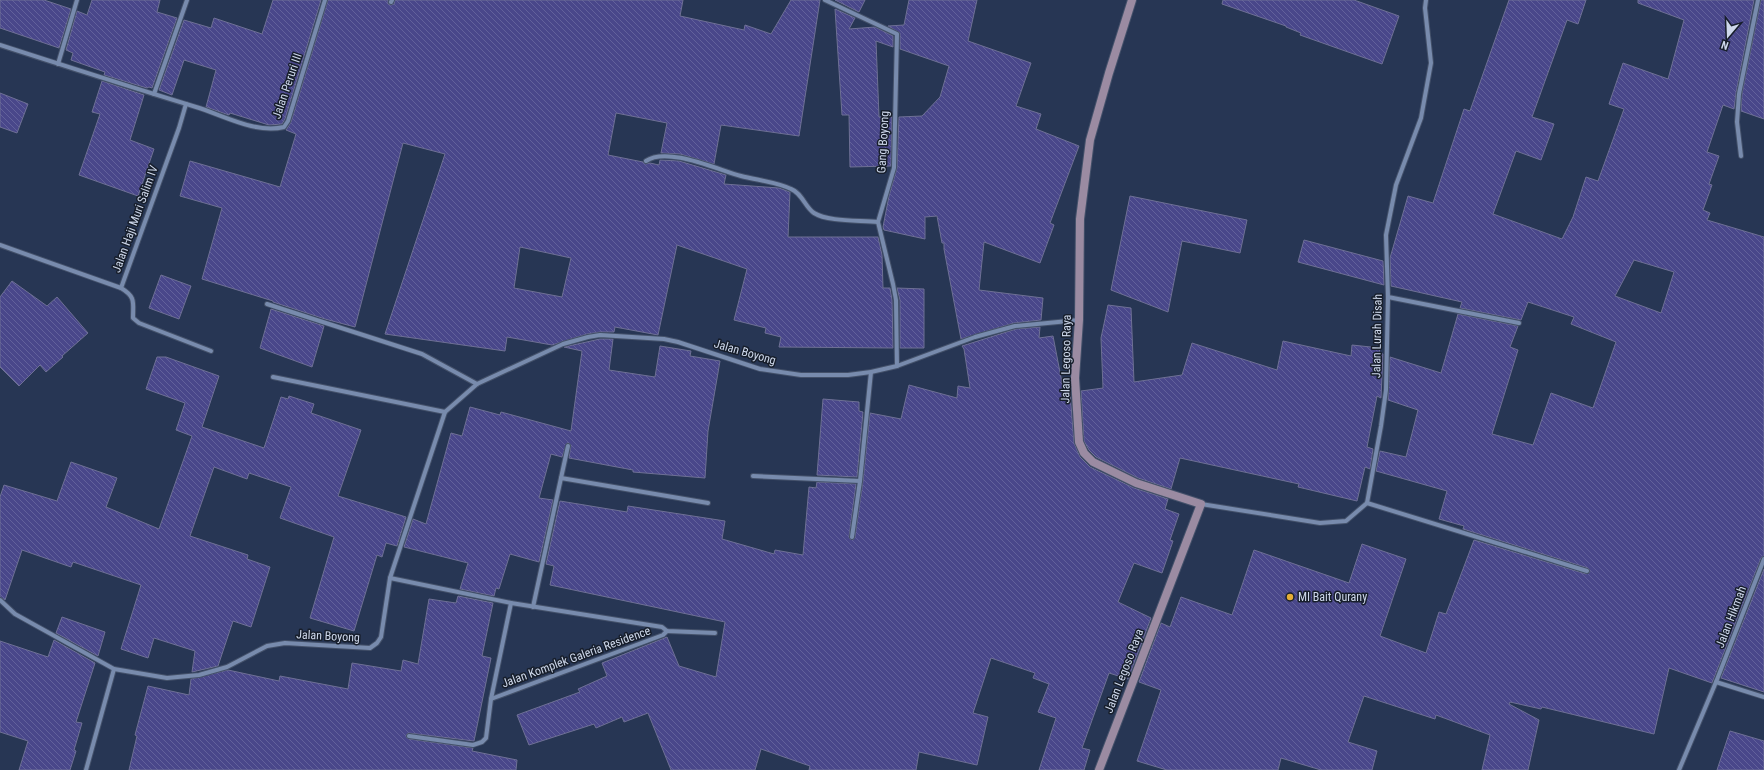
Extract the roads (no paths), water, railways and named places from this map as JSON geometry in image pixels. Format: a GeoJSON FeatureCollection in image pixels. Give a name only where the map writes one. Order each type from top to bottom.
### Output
{"type":"FeatureCollection","features":[{"type":"Feature","properties":{"kind":"street"},"geometry":{"type":"LineString","coordinates":[[58,64],[77,0]]}},
{"type":"Feature","properties":{"kind":"street"},"geometry":{"type":"LineString","coordinates":[[154,94],[187,0]]}},
{"type":"Feature","properties":{"kind":"street","name":"Jalan Peruri III"},"geometry":{"type":"LineString","coordinates":[[186,104],[245,124],[273,130],[284,127],[288,121],[325,0]]}},
{"type":"Feature","properties":{"kind":"street","name":"Gang Boyong"},"geometry":{"type":"LineString","coordinates":[[825,0],[897,34],[894,168],[878,222]]}},
{"type":"Feature","properties":{"kind":"street","name":"Jalan Legoso Raya"},"geometry":{"type":"LineString","coordinates":[[1099,770],[1202,504],[1136,483],[1093,462],[1084,453],[1079,442],[1075,378],[1079,320],[1080,219],[1090,140],[1132,0]]}},
{"type":"Feature","properties":{"kind":"street","name":"Jalan Lurah Disah"},"geometry":{"type":"LineString","coordinates":[[1367,502],[1385,401],[1388,297],[1386,242],[1387,222],[1396,185],[1421,118],[1431,63],[1425,8],[1426,0]]}},
{"type":"Feature","properties":{"kind":"street"},"geometry":{"type":"LineString","coordinates":[[1741,156],[1737,122],[1739,94],[1758,0]]}},
{"type":"Feature","properties":{"kind":"street"},"geometry":{"type":"LineString","coordinates":[[0,45],[186,104]]}},
{"type":"Feature","properties":{"kind":"street","name":"Jalan Haji Muri Salim IV"},"geometry":{"type":"LineString","coordinates":[[0,245],[121,288],[179,128],[186,104]]}},
{"type":"Feature","properties":{"kind":"street"},"geometry":{"type":"LineString","coordinates":[[646,161],[654,157],[671,156],[706,164],[738,175],[792,189],[802,197],[814,213],[828,218],[878,222],[896,300],[897,366]]}},
{"type":"Feature","properties":{"kind":"street"},"geometry":{"type":"LineString","coordinates":[[121,288],[130,293],[133,297],[133,318],[139,323],[211,350]]}},
{"type":"Feature","properties":{"kind":"street"},"geometry":{"type":"LineString","coordinates":[[1388,297],[1519,323]]}},
{"type":"Feature","properties":{"kind":"street"},"geometry":{"type":"LineString","coordinates":[[267,304],[422,354],[477,384]]}},
{"type":"Feature","properties":{"kind":"street","name":"Jalan Boyong"},"geometry":{"type":"LineString","coordinates":[[0,600],[15,614],[114,669],[167,678],[199,675],[227,667],[267,646],[285,643],[370,648],[377,643],[381,637],[390,578],[445,412],[477,384],[563,344],[582,338],[600,335],[652,337],[678,342],[760,369],[801,375],[848,375],[871,372],[897,366],[975,337],[1015,326],[1079,320]]}},
{"type":"Feature","properties":{"kind":"street"},"geometry":{"type":"LineString","coordinates":[[852,537],[860,481],[871,372]]}},
{"type":"Feature","properties":{"kind":"street"},"geometry":{"type":"LineString","coordinates":[[273,377],[445,412]]}},
{"type":"Feature","properties":{"kind":"street"},"geometry":{"type":"LineString","coordinates":[[533,607],[568,446]]}},
{"type":"Feature","properties":{"kind":"street"},"geometry":{"type":"LineString","coordinates":[[753,476],[860,481]]}},
{"type":"Feature","properties":{"kind":"street"},"geometry":{"type":"LineString","coordinates":[[561,478],[708,503]]}},
{"type":"Feature","properties":{"kind":"street"},"geometry":{"type":"LineString","coordinates":[[1202,504],[1320,523],[1346,521],[1367,502],[1587,571]]}},
{"type":"Feature","properties":{"kind":"street","name":"Jalan Hikmah"},"geometry":{"type":"LineString","coordinates":[[1679,770],[1716,682],[1764,559]]}},
{"type":"Feature","properties":{"kind":"street","name":"Jalan Komplek Galeria Residence"},"geometry":{"type":"LineString","coordinates":[[390,578],[533,607],[662,627],[667,631],[715,633]]}},
{"type":"Feature","properties":{"kind":"street","name":"Jalan Komplek Galeria Residence"},"geometry":{"type":"LineString","coordinates":[[409,736],[478,744],[486,738],[491,699],[511,603]]}},
{"type":"Feature","properties":{"kind":"street","name":"Jalan Komplek Galeria Residence"},"geometry":{"type":"LineString","coordinates":[[491,699],[664,635],[667,631]]}},
{"type":"Feature","properties":{"kind":"street"},"geometry":{"type":"LineString","coordinates":[[86,770],[114,669]]}},
{"type":"Feature","properties":{"kind":"street"},"geometry":{"type":"LineString","coordinates":[[1716,682],[1764,697]]}},
{"type":"Feature","properties":{"kind":"place","name":"MI Bait Qurany"},"geometry":{"type":"Point","coordinates":[1290,597]}}]}
